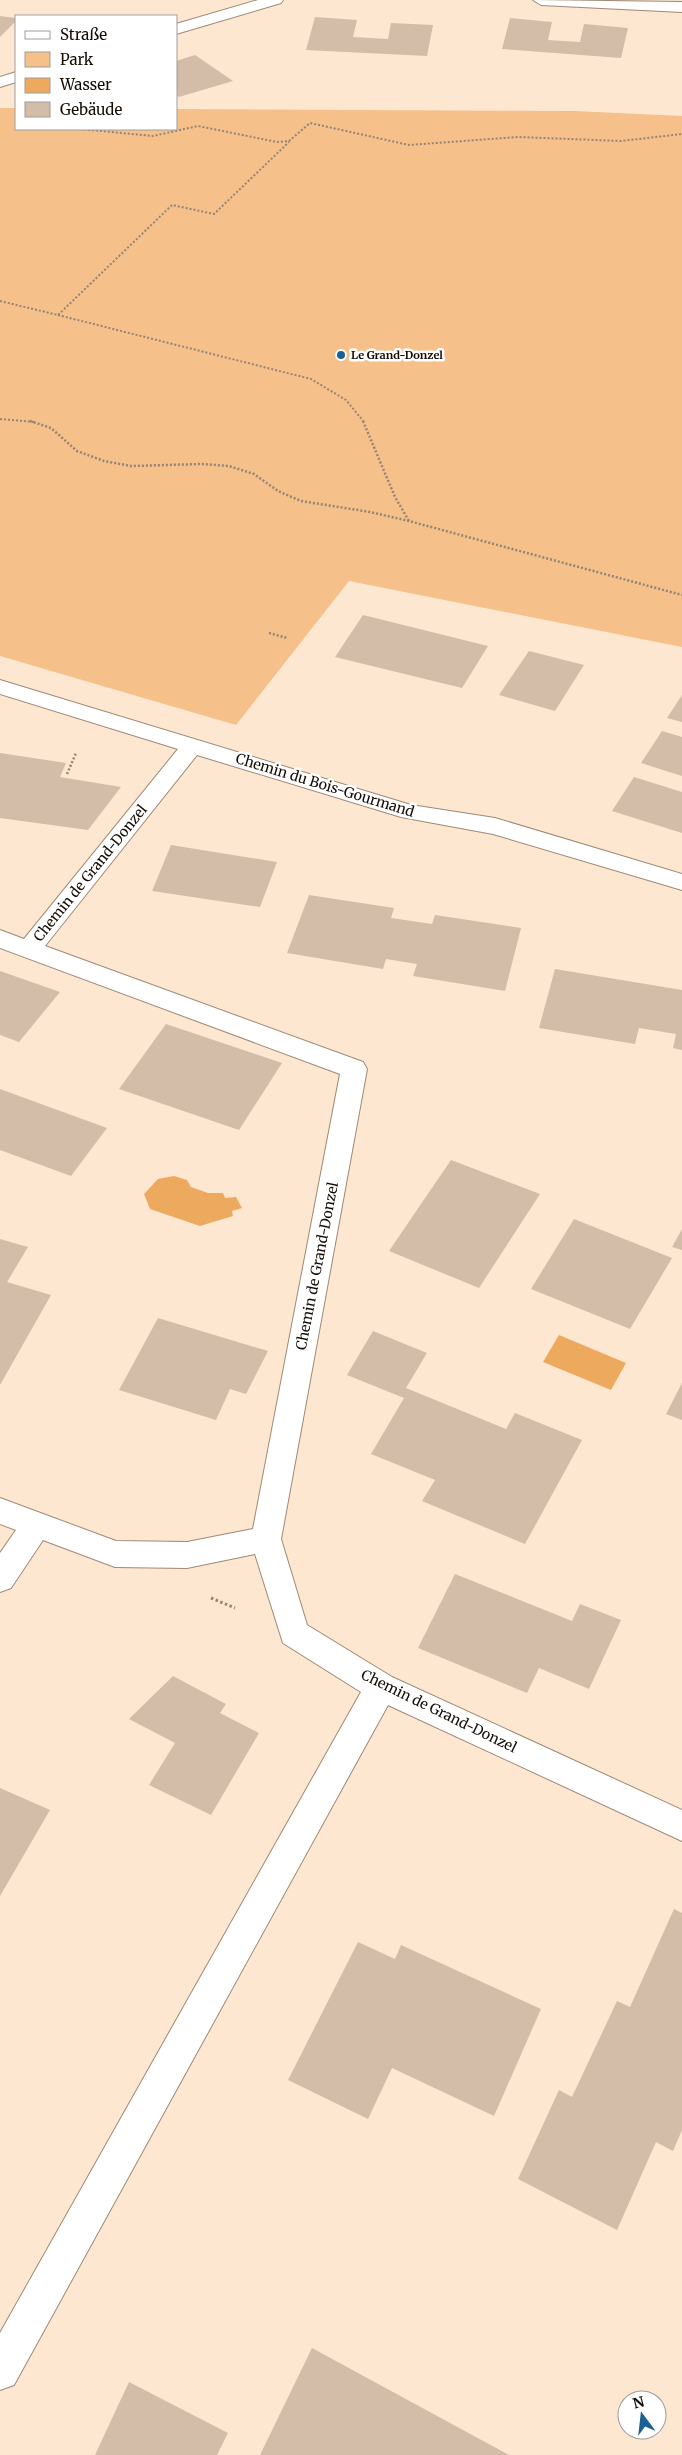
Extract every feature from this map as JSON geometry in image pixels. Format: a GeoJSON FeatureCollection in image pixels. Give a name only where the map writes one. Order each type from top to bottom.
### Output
{"type":"FeatureCollection","features":[{"type":"Feature","properties":{"kind":"street"},"geometry":{"type":"LineString","coordinates":[[178,28],[213,10],[275,0]]}},
{"type":"Feature","properties":{"kind":"street"},"geometry":{"type":"LineString","coordinates":[[541,0],[682,7]]}},
{"type":"Feature","properties":{"kind":"street"},"geometry":{"type":"LineString","coordinates":[[0,82],[15,77]]}},
{"type":"Feature","properties":{"kind":"street","name":"Chemin du Bois-Gourmand"},"geometry":{"type":"LineString","coordinates":[[0,687],[409,812],[495,826],[682,882]]}},
{"type":"Feature","properties":{"kind":"street","name":"Chemin de Grand-Donzel"},"geometry":{"type":"LineString","coordinates":[[193,745],[14,944],[354,1069],[266,1539],[294,1632],[381,1687],[682,1826]]}},
{"type":"Feature","properties":{"kind":"street"},"geometry":{"type":"LineString","coordinates":[[0,1512],[115,1554],[187,1555],[266,1539]]}},
{"type":"Feature","properties":{"kind":"street"},"geometry":{"type":"LineString","coordinates":[[0,1579],[35,1526]]}},
{"type":"Feature","properties":{"kind":"street"},"geometry":{"type":"LineString","coordinates":[[0,2371],[381,1687]]}},
{"type":"Feature","properties":{"kind":"path"},"geometry":{"type":"LineString","coordinates":[[58,315],[172,205],[214,214],[310,123],[409,145],[518,137],[621,141],[682,134]]}},
{"type":"Feature","properties":{"kind":"path"},"geometry":{"type":"LineString","coordinates":[[90,130],[153,136],[198,126],[277,142],[289,142]]}},
{"type":"Feature","properties":{"kind":"path"},"geometry":{"type":"LineString","coordinates":[[0,300],[311,379],[329,387],[347,400],[362,418],[396,504],[409,521]]}},
{"type":"Feature","properties":{"kind":"path"},"geometry":{"type":"LineString","coordinates":[[0,419],[26,420],[42,424],[51,428],[77,451],[104,462],[131,466],[202,464],[229,466],[254,474],[278,491],[300,502],[370,512],[409,521],[682,595]]}},
{"type":"Feature","properties":{"kind":"path"},"geometry":{"type":"LineString","coordinates":[[269,633],[287,638]]}},
{"type":"Feature","properties":{"kind":"green space","name":"Le Grand-Donzel"},"geometry":{"type":"Polygon","coordinates":[[[0,108],[15,108],[15,130],[178,130],[178,109],[574,111],[682,116],[682,647],[349,581],[236,725],[0,656],[0,108]]]}},
{"type":"Feature","properties":{"kind":"water"},"geometry":{"type":"Polygon","coordinates":[[[174,1176],[187,1180],[191,1187],[208,1193],[223,1193],[225,1198],[236,1197],[242,1208],[232,1211],[233,1216],[200,1226],[150,1209],[144,1194],[158,1179],[174,1176]]]}},
{"type":"Feature","properties":{"kind":"water"},"geometry":{"type":"Polygon","coordinates":[[[559,1335],[626,1363],[611,1390],[543,1362],[559,1335]]]}},
{"type":"Feature","properties":{"kind":"building"},"geometry":{"type":"Polygon","coordinates":[[[0,16],[15,18],[15,22],[0,37],[0,16]]]}},
{"type":"Feature","properties":{"kind":"building"},"geometry":{"type":"Polygon","coordinates":[[[315,17],[357,20],[353,37],[388,39],[391,23],[433,25],[427,56],[306,50],[315,17]]]}},
{"type":"Feature","properties":{"kind":"building"},"geometry":{"type":"Polygon","coordinates":[[[510,18],[552,22],[548,40],[580,42],[584,24],[628,28],[621,58],[502,49],[510,18]]]}},
{"type":"Feature","properties":{"kind":"building"},"geometry":{"type":"Polygon","coordinates":[[[195,55],[233,81],[179,97],[178,60],[195,55]]]}},
{"type":"Feature","properties":{"kind":"building"},"geometry":{"type":"Polygon","coordinates":[[[363,615],[488,646],[462,688],[335,657],[363,615]]]}},
{"type":"Feature","properties":{"kind":"building"},"geometry":{"type":"Polygon","coordinates":[[[529,651],[584,665],[555,711],[499,695],[529,651]]]}},
{"type":"Feature","properties":{"kind":"building"},"geometry":{"type":"Polygon","coordinates":[[[682,695],[682,722],[667,718],[682,695]]]}},
{"type":"Feature","properties":{"kind":"building"},"geometry":{"type":"Polygon","coordinates":[[[662,731],[682,737],[682,776],[641,763],[662,731]]]}},
{"type":"Feature","properties":{"kind":"building"},"geometry":{"type":"Polygon","coordinates":[[[0,753],[66,763],[60,777],[121,787],[88,830],[0,818],[0,753]]]}},
{"type":"Feature","properties":{"kind":"building"},"geometry":{"type":"Polygon","coordinates":[[[634,777],[682,792],[682,833],[612,811],[634,777]]]}},
{"type":"Feature","properties":{"kind":"building"},"geometry":{"type":"Polygon","coordinates":[[[171,845],[277,862],[260,907],[152,891],[171,845]]]}},
{"type":"Feature","properties":{"kind":"building"},"geometry":{"type":"Polygon","coordinates":[[[309,895],[394,908],[391,918],[432,924],[435,915],[521,928],[505,991],[413,976],[417,964],[386,959],[383,969],[287,953],[309,895]]]}},
{"type":"Feature","properties":{"kind":"building"},"geometry":{"type":"Polygon","coordinates":[[[555,969],[682,990],[682,1050],[673,1048],[676,1034],[639,1028],[635,1044],[539,1028],[555,969]]]}},
{"type":"Feature","properties":{"kind":"building"},"geometry":{"type":"Polygon","coordinates":[[[0,971],[60,992],[19,1042],[0,1035],[0,971]]]}},
{"type":"Feature","properties":{"kind":"building"},"geometry":{"type":"Polygon","coordinates":[[[166,1024],[282,1063],[239,1130],[119,1089],[166,1024]]]}},
{"type":"Feature","properties":{"kind":"building"},"geometry":{"type":"Polygon","coordinates":[[[0,1089],[107,1128],[71,1176],[0,1150],[0,1089]]]}},
{"type":"Feature","properties":{"kind":"building"},"geometry":{"type":"Polygon","coordinates":[[[451,1160],[540,1194],[479,1288],[389,1251],[451,1160]]]}},
{"type":"Feature","properties":{"kind":"building"},"geometry":{"type":"Polygon","coordinates":[[[574,1219],[672,1258],[630,1329],[531,1289],[574,1219]]]}},
{"type":"Feature","properties":{"kind":"building"},"geometry":{"type":"Polygon","coordinates":[[[682,1229],[682,1250],[672,1247],[682,1229]]]}},
{"type":"Feature","properties":{"kind":"building"},"geometry":{"type":"Polygon","coordinates":[[[0,1239],[28,1247],[7,1282],[51,1295],[0,1385],[0,1239]]]}},
{"type":"Feature","properties":{"kind":"building"},"geometry":{"type":"Polygon","coordinates":[[[158,1318],[268,1351],[246,1394],[230,1389],[216,1420],[119,1390],[158,1318]]]}},
{"type":"Feature","properties":{"kind":"building"},"geometry":{"type":"Polygon","coordinates":[[[373,1331],[427,1353],[406,1388],[506,1429],[515,1413],[582,1440],[525,1544],[422,1501],[435,1480],[371,1454],[404,1398],[347,1375],[373,1331]]]}},
{"type":"Feature","properties":{"kind":"building"},"geometry":{"type":"Polygon","coordinates":[[[682,1383],[682,1420],[666,1414],[682,1383]]]}},
{"type":"Feature","properties":{"kind":"building"},"geometry":{"type":"Polygon","coordinates":[[[455,1574],[572,1621],[580,1604],[621,1620],[589,1689],[539,1668],[527,1693],[418,1648],[455,1574]]]}},
{"type":"Feature","properties":{"kind":"building"},"geometry":{"type":"Polygon","coordinates":[[[173,1676],[226,1704],[220,1713],[259,1733],[211,1815],[149,1785],[175,1743],[129,1719],[173,1676]]]}},
{"type":"Feature","properties":{"kind":"building"},"geometry":{"type":"Polygon","coordinates":[[[0,1788],[50,1810],[0,1896],[0,1788]]]}},
{"type":"Feature","properties":{"kind":"building"},"geometry":{"type":"Polygon","coordinates":[[[674,1909],[682,1913],[682,2130],[673,2151],[656,2142],[617,2230],[518,2179],[559,2090],[572,2097],[617,2001],[630,2007],[674,1909]]]}},
{"type":"Feature","properties":{"kind":"building"},"geometry":{"type":"Polygon","coordinates":[[[358,1942],[395,1959],[401,1945],[541,2009],[494,2116],[392,2068],[368,2119],[288,2080],[358,1942]]]}},
{"type":"Feature","properties":{"kind":"building"},"geometry":{"type":"Polygon","coordinates":[[[312,2348],[509,2455],[260,2455],[312,2348]]]}},
{"type":"Feature","properties":{"kind":"building"},"geometry":{"type":"Polygon","coordinates":[[[129,2382],[228,2433],[217,2455],[95,2455],[129,2382]]]}},
{"type":"Feature","properties":{"kind":"place","name":"Le Grand-Donzel"},"geometry":{"type":"Point","coordinates":[341,355]}}]}
